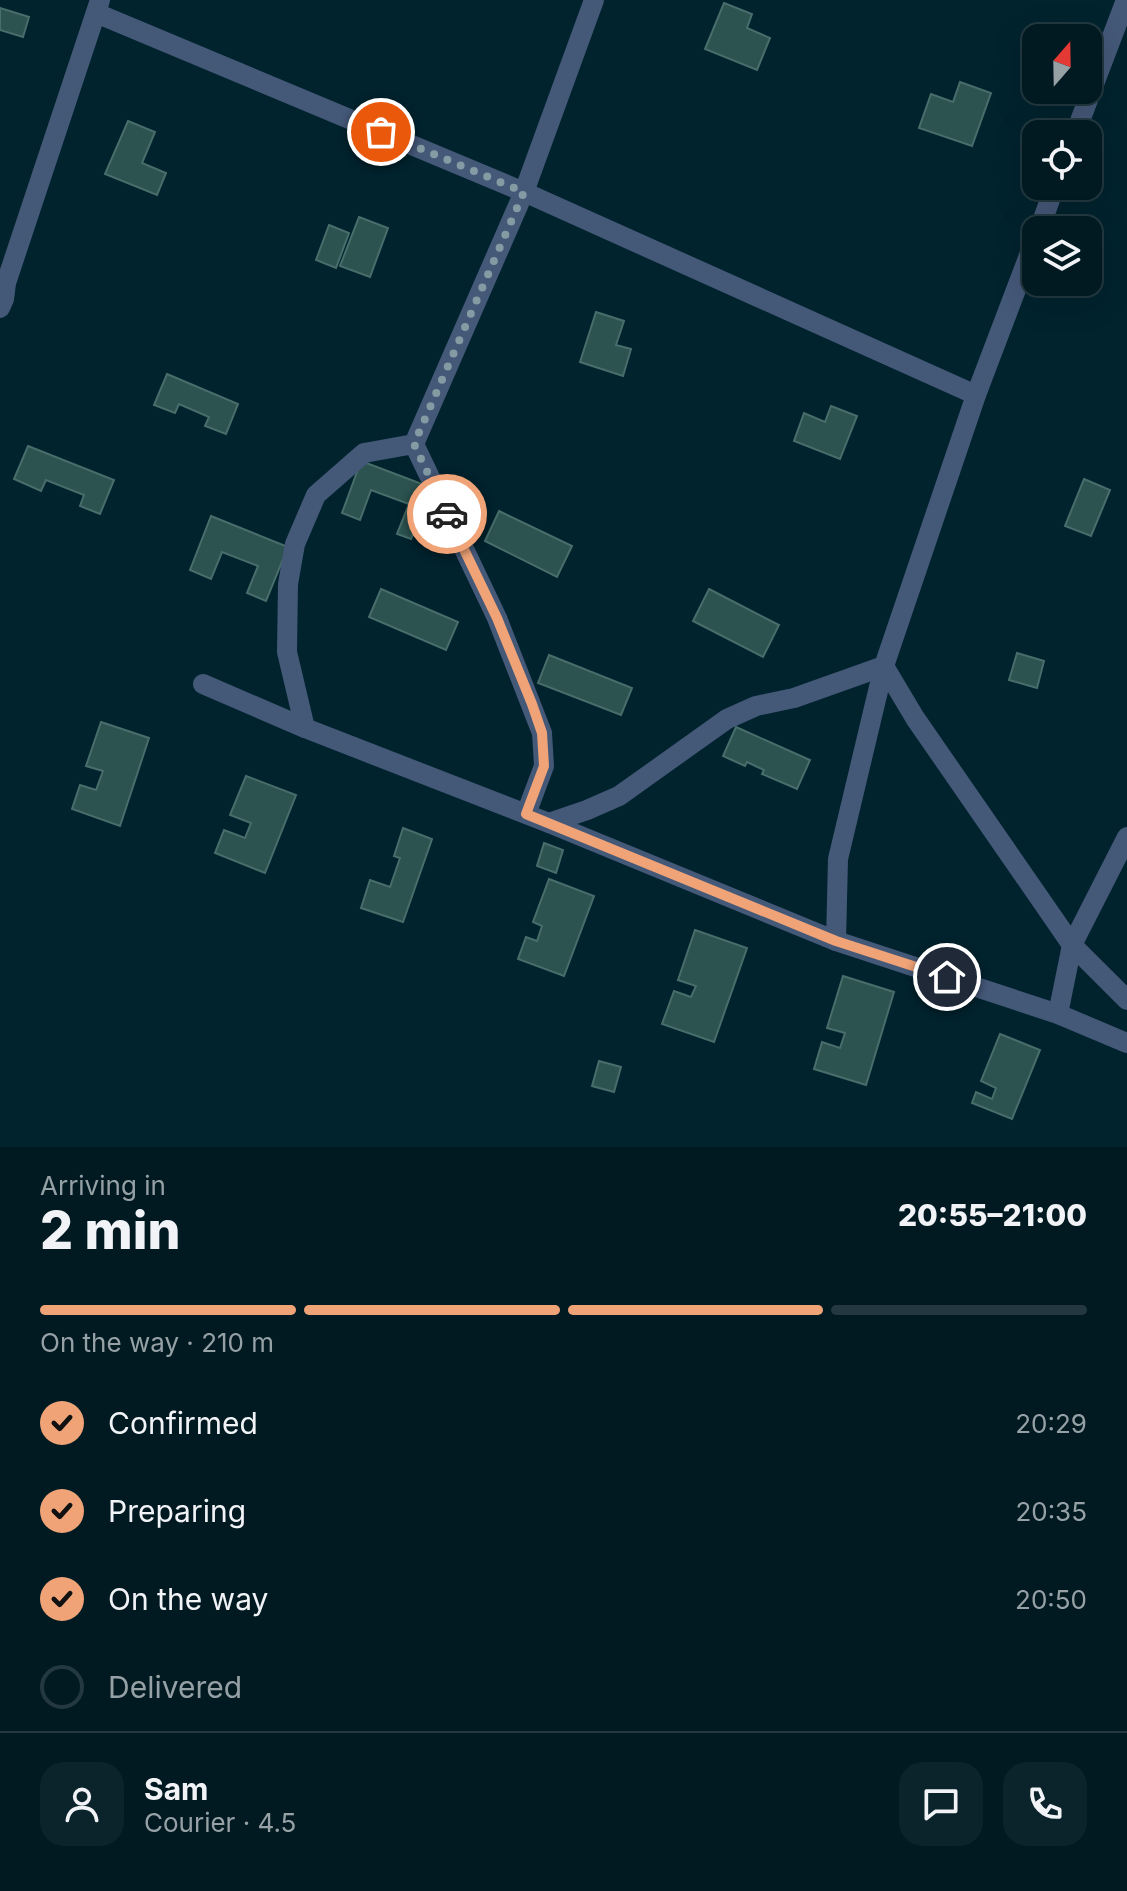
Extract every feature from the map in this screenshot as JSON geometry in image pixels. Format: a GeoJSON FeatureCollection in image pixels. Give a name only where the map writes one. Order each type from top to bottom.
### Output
{"type":"FeatureCollection","features":[{"type":"Feature","properties":{"kind":"street"},"geometry":{"type":"LineString","coordinates":[[526,814],[544,766],[542,733],[497,618],[414,444],[524,192],[594,0]]}},
{"type":"Feature","properties":{"kind":"street"},"geometry":{"type":"LineString","coordinates":[[1080,120],[1126,0]]}},
{"type":"Feature","properties":{"kind":"street"},"geometry":{"type":"LineString","coordinates":[[0,308],[98,6],[524,192],[976,395]]}},
{"type":"Feature","properties":{"kind":"street"},"geometry":{"type":"LineString","coordinates":[[836,941],[838,859],[884,666],[976,395],[1022,274]]}},
{"type":"Feature","properties":{"kind":"street"},"geometry":{"type":"LineString","coordinates":[[305,728],[287,652],[288,584],[295,544],[316,495],[364,453],[414,444]]}},
{"type":"Feature","properties":{"kind":"street"},"geometry":{"type":"LineString","coordinates":[[549,823],[619,796],[727,719],[756,706],[794,698],[884,666]]}},
{"type":"Feature","properties":{"kind":"street"},"geometry":{"type":"LineString","coordinates":[[884,666],[915,718],[1072,945],[1127,1000]]}},
{"type":"Feature","properties":{"kind":"street"},"geometry":{"type":"LineString","coordinates":[[203,684],[836,941],[1058,1014],[1127,1043]]}},
{"type":"Feature","properties":{"kind":"street"},"geometry":{"type":"LineString","coordinates":[[1058,1014],[1072,945],[1127,837]]}},
{"type":"Feature","properties":{"kind":"building"},"geometry":{"type":"Polygon","coordinates":[[[724,3],[752,14],[747,28],[770,38],[757,70],[705,49],[724,3]]]}},
{"type":"Feature","properties":{"kind":"building"},"geometry":{"type":"Polygon","coordinates":[[[0,8],[29,17],[23,37],[0,30],[0,8]]]}},
{"type":"Feature","properties":{"kind":"building"},"geometry":{"type":"Polygon","coordinates":[[[960,82],[991,93],[972,146],[919,128],[931,94],[953,102],[960,82]]]}},
{"type":"Feature","properties":{"kind":"building"},"geometry":{"type":"Polygon","coordinates":[[[128,121],[155,132],[142,163],[166,173],[157,195],[105,174],[128,121]]]}},
{"type":"Feature","properties":{"kind":"building"},"geometry":{"type":"Polygon","coordinates":[[[359,217],[388,228],[370,277],[340,266],[359,217]]]}},
{"type":"Feature","properties":{"kind":"building"},"geometry":{"type":"Polygon","coordinates":[[[329,225],[349,233],[336,268],[316,260],[329,225]]]}},
{"type":"Feature","properties":{"kind":"building"},"geometry":{"type":"Polygon","coordinates":[[[596,312],[624,321],[616,345],[631,349],[623,376],[580,362],[596,312]]]}},
{"type":"Feature","properties":{"kind":"building"},"geometry":{"type":"Polygon","coordinates":[[[167,374],[238,404],[226,434],[205,426],[209,417],[179,404],[175,413],[154,405],[167,374]]]}},
{"type":"Feature","properties":{"kind":"building"},"geometry":{"type":"Polygon","coordinates":[[[831,406],[857,416],[840,459],[794,441],[804,413],[825,422],[831,406]]]}},
{"type":"Feature","properties":{"kind":"building"},"geometry":{"type":"Polygon","coordinates":[[[28,446],[114,480],[100,514],[80,506],[84,495],[46,480],[41,491],[14,479],[28,446]]]}},
{"type":"Feature","properties":{"kind":"building"},"geometry":{"type":"Polygon","coordinates":[[[361,461],[430,487],[411,539],[397,534],[409,504],[371,490],[360,520],[342,513],[361,461]]]}},
{"type":"Feature","properties":{"kind":"building"},"geometry":{"type":"Polygon","coordinates":[[[1084,479],[1110,490],[1091,536],[1065,526],[1084,479]]]}},
{"type":"Feature","properties":{"kind":"building"},"geometry":{"type":"Polygon","coordinates":[[[499,511],[572,546],[557,577],[485,541],[499,511]]]}},
{"type":"Feature","properties":{"kind":"building"},"geometry":{"type":"Polygon","coordinates":[[[211,516],[288,547],[266,601],[247,593],[258,566],[222,552],[211,579],[190,570],[211,516]]]}},
{"type":"Feature","properties":{"kind":"building"},"geometry":{"type":"Polygon","coordinates":[[[381,589],[458,622],[446,650],[369,617],[381,589]]]}},
{"type":"Feature","properties":{"kind":"building"},"geometry":{"type":"Polygon","coordinates":[[[709,589],[779,625],[763,657],[693,621],[709,589]]]}},
{"type":"Feature","properties":{"kind":"building"},"geometry":{"type":"Polygon","coordinates":[[[1017,653],[1044,661],[1037,688],[1009,680],[1017,653]]]}},
{"type":"Feature","properties":{"kind":"building"},"geometry":{"type":"Polygon","coordinates":[[[549,655],[632,688],[621,715],[538,683],[549,655]]]}},
{"type":"Feature","properties":{"kind":"building"},"geometry":{"type":"Polygon","coordinates":[[[101,722],[149,738],[120,826],[72,809],[80,785],[96,790],[103,771],[86,766],[101,722]]]}},
{"type":"Feature","properties":{"kind":"building"},"geometry":{"type":"Polygon","coordinates":[[[736,727],[810,760],[797,789],[762,774],[764,770],[747,762],[745,766],[723,756],[736,727]]]}},
{"type":"Feature","properties":{"kind":"building"},"geometry":{"type":"Polygon","coordinates":[[[246,776],[296,795],[265,873],[215,853],[224,830],[245,838],[251,823],[230,815],[246,776]]]}},
{"type":"Feature","properties":{"kind":"building"},"geometry":{"type":"Polygon","coordinates":[[[403,828],[432,839],[403,922],[361,908],[370,880],[390,887],[400,858],[394,856],[403,828]]]}},
{"type":"Feature","properties":{"kind":"building"},"geometry":{"type":"Polygon","coordinates":[[[544,843],[563,850],[556,873],[537,866],[544,843]]]}},
{"type":"Feature","properties":{"kind":"building"},"geometry":{"type":"Polygon","coordinates":[[[549,879],[594,896],[564,976],[518,959],[526,937],[537,941],[542,926],[533,922],[549,879]]]}},
{"type":"Feature","properties":{"kind":"building"},"geometry":{"type":"Polygon","coordinates":[[[695,930],[747,948],[714,1042],[662,1024],[674,991],[691,997],[696,986],[678,980],[695,930]]]}},
{"type":"Feature","properties":{"kind":"building"},"geometry":{"type":"Polygon","coordinates":[[[843,976],[894,992],[866,1085],[814,1069],[822,1042],[840,1048],[845,1033],[827,1028],[843,976]]]}},
{"type":"Feature","properties":{"kind":"building"},"geometry":{"type":"Polygon","coordinates":[[[1000,1034],[1040,1050],[1012,1119],[972,1103],[976,1092],[992,1099],[996,1088],[981,1081],[1000,1034]]]}},
{"type":"Feature","properties":{"kind":"building"},"geometry":{"type":"Polygon","coordinates":[[[599,1061],[621,1067],[614,1092],[592,1086],[599,1061]]]}},
{"type":"Feature","properties":{"kind":"way so far"},"geometry":{"type":"LineString","coordinates":[[381,132],[524,192],[414,444],[447,514]]}},
{"type":"Feature","properties":{"kind":"route"},"geometry":{"type":"LineString","coordinates":[[447,514],[497,618],[542,733],[544,766],[526,814],[836,941],[947,977]]}}]}
